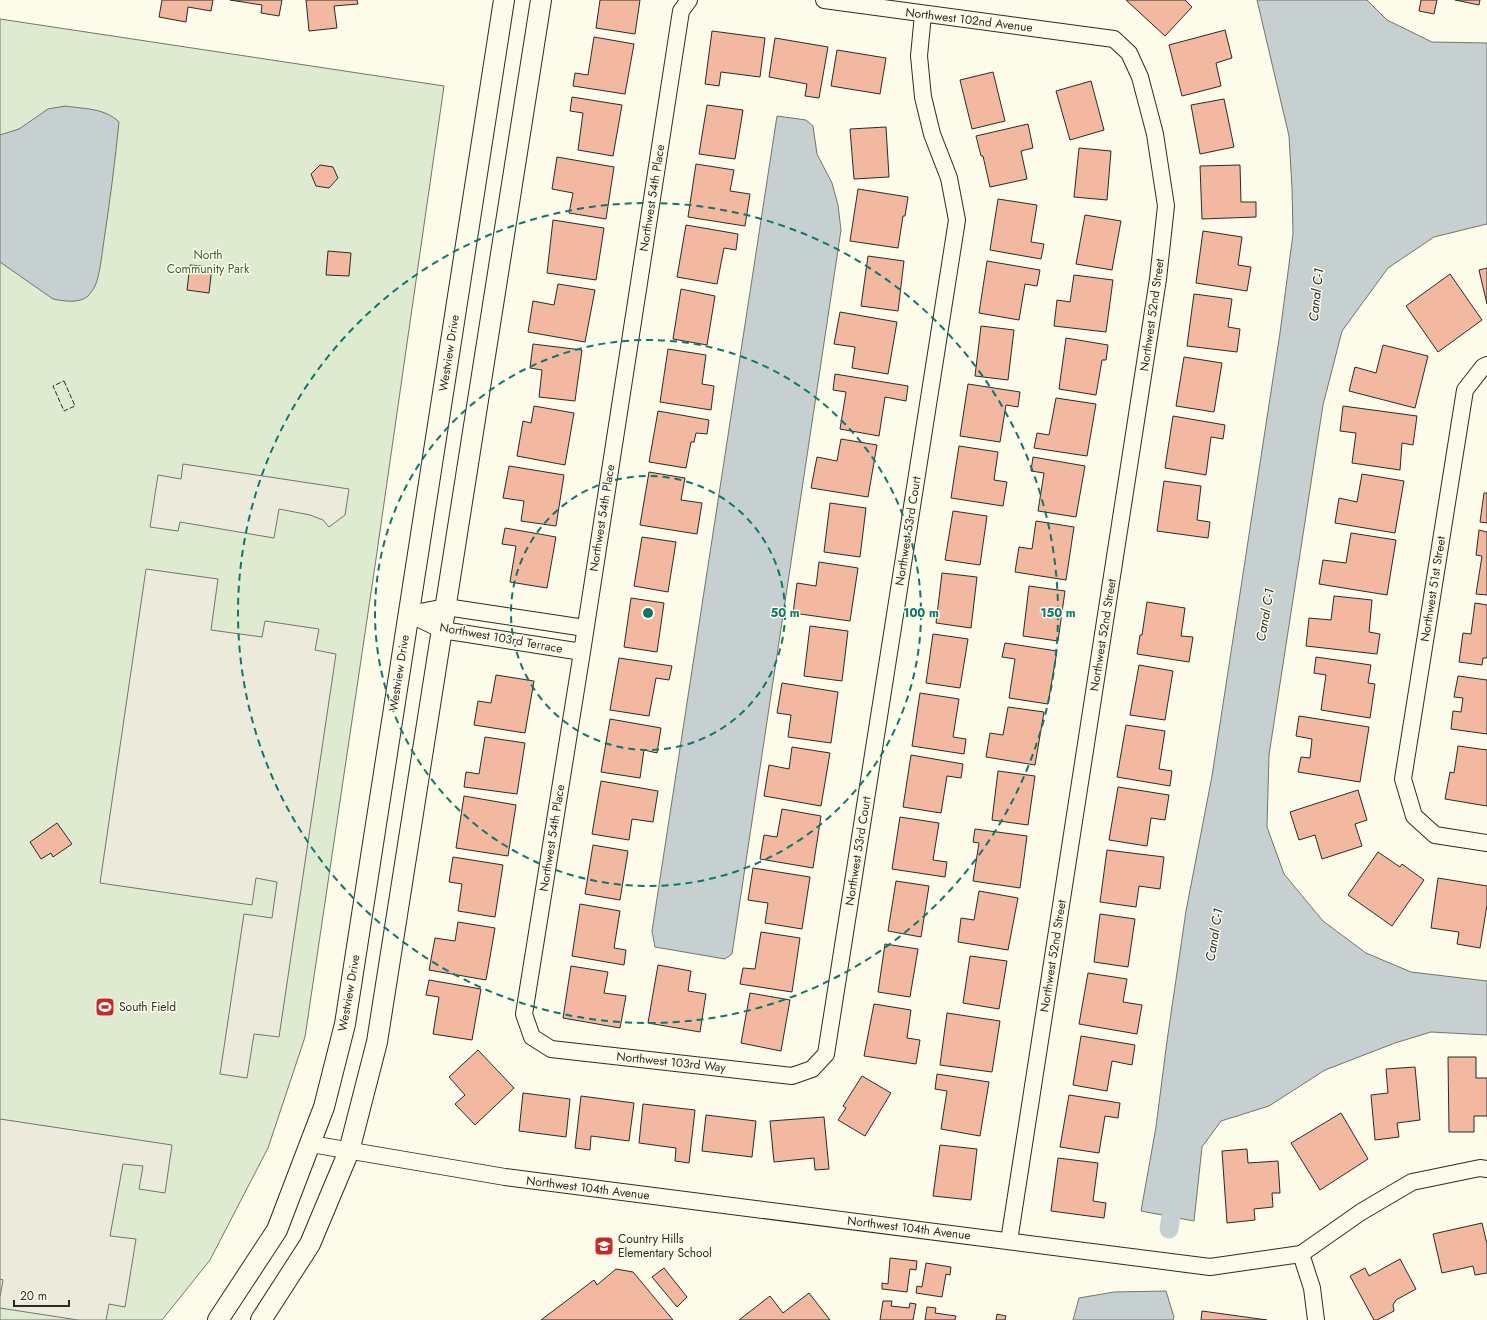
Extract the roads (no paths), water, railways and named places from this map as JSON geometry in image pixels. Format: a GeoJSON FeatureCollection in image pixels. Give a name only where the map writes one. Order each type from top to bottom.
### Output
{"type":"FeatureCollection","features":[{"type":"Feature","properties":{"kind":"street","name":"Westview Drive"},"geometry":{"type":"LineString","coordinates":[[218,1320],[277,1230],[324,1107],[344,1024],[504,0]]}},
{"type":"Feature","properties":{"kind":"street"},"geometry":{"type":"LineString","coordinates":[[261,1320],[310,1244],[349,1151],[377,1042],[541,0]]}},
{"type":"Feature","properties":{"kind":"street","name":"Northwest 54th Place"},"geometry":{"type":"LineString","coordinates":[[532,1037],[524,1014],[582,652],[681,11],[689,0]]}},
{"type":"Feature","properties":{"kind":"street","name":"Northwest 102nd Avenue"},"geometry":{"type":"LineString","coordinates":[[824,0],[1114,39]]}},
{"type":"Feature","properties":{"kind":"street","name":"Northwest 53rd Court"},"geometry":{"type":"LineString","coordinates":[[812,1069],[826,1054],[957,220],[949,178],[932,134],[923,97],[919,56],[923,14]]}},
{"type":"Feature","properties":{"kind":"street","name":"Northwest 52nd Street"},"geometry":{"type":"LineString","coordinates":[[1009,1241],[1158,279],[1166,206],[1155,134],[1140,77],[1129,52],[1114,39]]}},
{"type":"Feature","properties":{"kind":"street","name":"Northwest 51st Street"},"geometry":{"type":"LineString","coordinates":[[1485,366],[1465,390],[1403,779],[1414,816],[1435,835],[1487,843]]}},
{"type":"Feature","properties":{"kind":"street","name":"Northwest 103rd Terrace"},"geometry":{"type":"LineString","coordinates":[[408,614],[446,607],[585,628]]}},
{"type":"Feature","properties":{"kind":"street","name":"Northwest 103rd Terrace"},"geometry":{"type":"LineString","coordinates":[[408,614],[442,630],[582,652]]}},
{"type":"Feature","properties":{"kind":"street","name":"Northwest 103rd Way"},"geometry":{"type":"LineString","coordinates":[[532,1037],[552,1049],[792,1076],[812,1069]]}},
{"type":"Feature","properties":{"kind":"street","name":"Northwest 104th Avenue"},"geometry":{"type":"LineString","coordinates":[[311,1144],[505,1177],[1210,1267],[1301,1254],[1361,1212],[1412,1182],[1480,1168],[1487,1168]]}},
{"type":"Feature","properties":{"kind":"street"},"geometry":{"type":"LineString","coordinates":[[1301,1254],[1312,1288],[1316,1320]]}},
{"type":"Feature","properties":{"kind":"water"},"geometry":{"type":"Polygon","coordinates":[[[1257,0],[1367,0],[1387,20],[1432,42],[1487,43],[1487,224],[1434,237],[1388,268],[1342,331],[1323,405],[1269,755],[1267,827],[1284,874],[1323,921],[1366,953],[1411,972],[1487,981],[1487,1035],[1431,1032],[1395,1043],[1325,1070],[1269,1106],[1221,1121],[1202,1147],[1194,1221],[1141,1211],[1156,1127],[1186,911],[1212,776],[1280,333],[1293,234],[1289,136],[1257,0]]]}},
{"type":"Feature","properties":{"kind":"water"},"geometry":{"type":"Polygon","coordinates":[[[65,106],[101,112],[113,117],[119,122],[102,258],[98,278],[94,288],[88,296],[84,299],[76,301],[53,299],[0,262],[0,135],[19,129],[48,109],[65,106]]]}},
{"type":"Feature","properties":{"kind":"water"},"geometry":{"type":"Polygon","coordinates":[[[777,116],[806,120],[813,126],[817,154],[832,183],[838,205],[841,230],[732,954],[725,959],[655,947],[652,931],[777,116]]]}},
{"type":"Feature","properties":{"kind":"water"},"geometry":{"type":"Polygon","coordinates":[[[1166,1291],[1174,1317],[1173,1320],[1073,1320],[1079,1298],[1114,1292],[1166,1291]]]}},
{"type":"Feature","properties":{"kind":"waterway","name":"Canal C-1"},"geometry":{"type":"LineString","coordinates":[[1169,1229],[1175,1193]]}},
{"type":"Feature","properties":{"kind":"place","name":"South Field"},"geometry":{"type":"Point","coordinates":[105,1007]}},
{"type":"Feature","properties":{"kind":"place","name":"Country Hills Elementary School"},"geometry":{"type":"Point","coordinates":[604,1246]}},
{"type":"Feature","properties":{"kind":"park label","name":"North Community Park"},"geometry":{"type":"Point","coordinates":[208,262]}}]}
